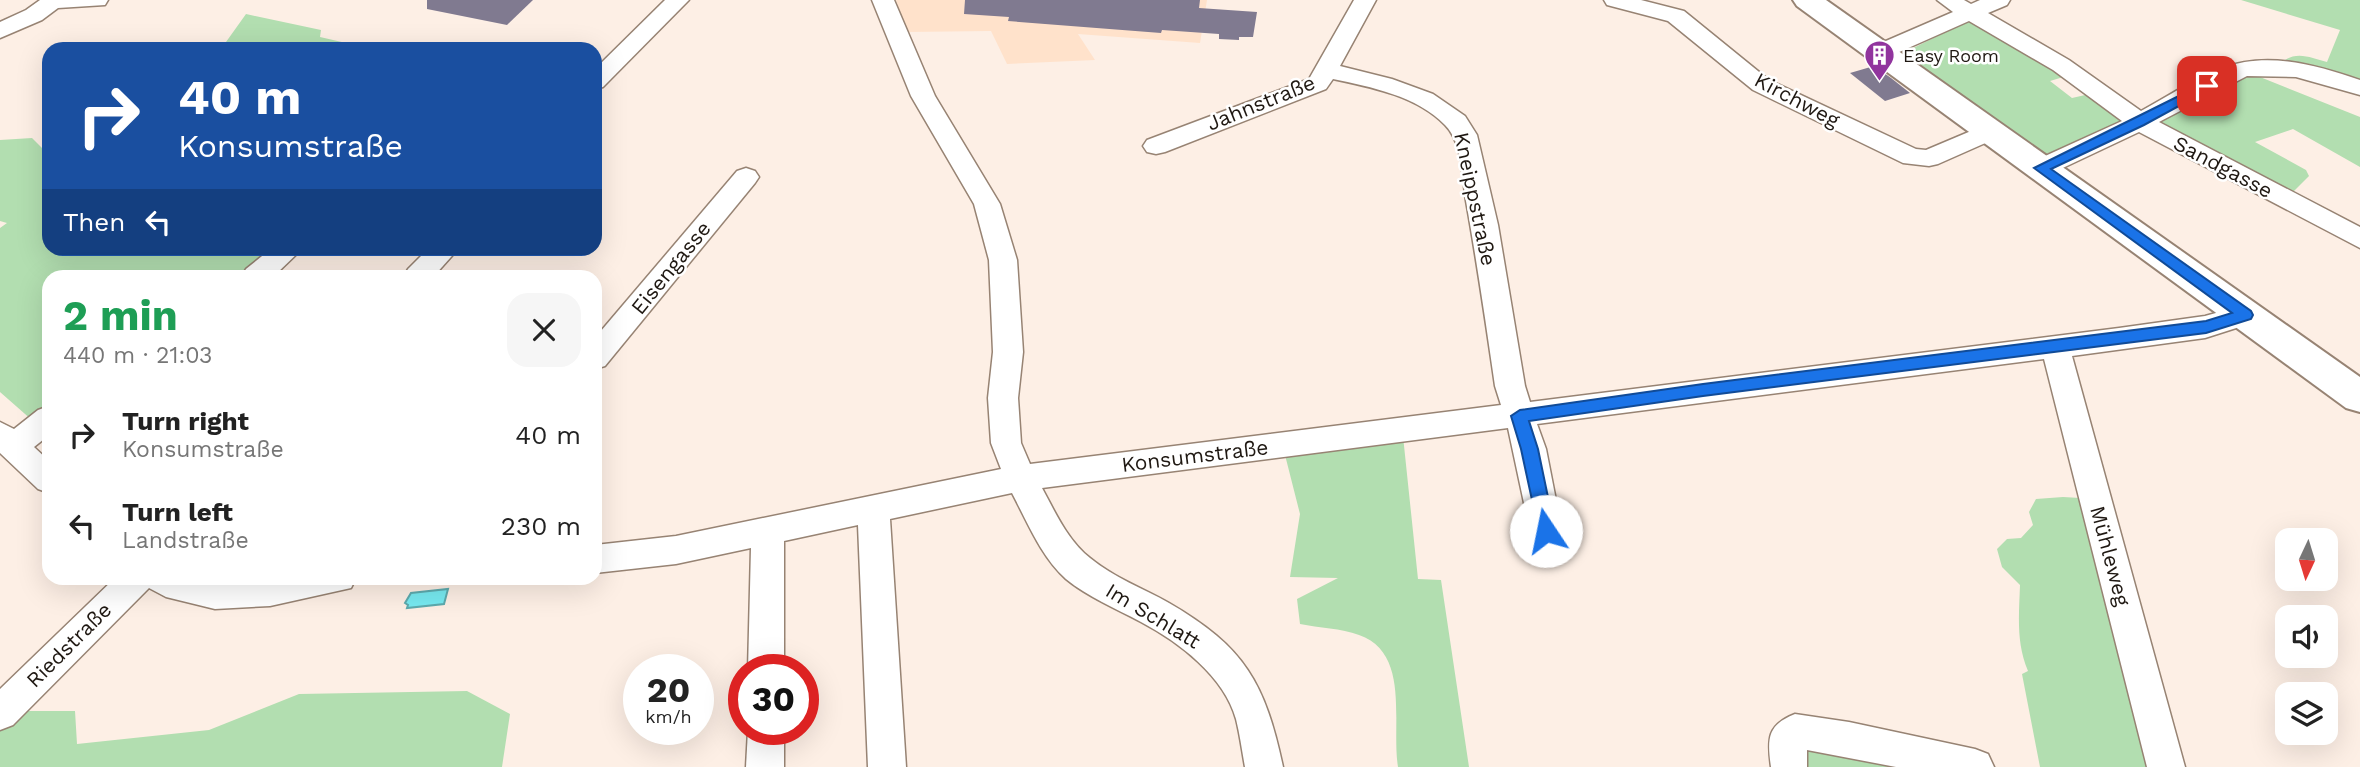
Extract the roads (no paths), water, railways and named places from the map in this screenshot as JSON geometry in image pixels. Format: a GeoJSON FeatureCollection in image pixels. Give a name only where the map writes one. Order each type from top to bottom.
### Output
{"type":"FeatureCollection","features":[{"type":"Feature","properties":{"kind":"main road"},"geometry":{"type":"LineString","coordinates":[[1807,0],[2360,397]]}},
{"type":"Feature","properties":{"kind":"street"},"geometry":{"type":"LineString","coordinates":[[0,31],[34,15],[54,0],[97,0]]}},
{"type":"Feature","properties":{"kind":"street"},"geometry":{"type":"LineString","coordinates":[[602,75],[677,0]]}},
{"type":"Feature","properties":{"kind":"street","name":"Im Schlatt"},"geometry":{"type":"LineString","coordinates":[[883,0],[923,96],[987,204],[1003,260],[1008,352],[1003,398],[1006,443],[1020,478],[1054,540],[1076,567],[1101,585],[1156,613],[1200,641],[1238,682],[1254,718],[1264,767]]}},
{"type":"Feature","properties":{"kind":"street","name":"Jahnstraße"},"geometry":{"type":"LineString","coordinates":[[1156,146],[1318,84],[1365,0]]}},
{"type":"Feature","properties":{"kind":"street","name":"Kirchweg"},"geometry":{"type":"LineString","coordinates":[[1615,0],[1676,16],[1762,85],[1912,157],[1929,158],[1990,131]]}},
{"type":"Feature","properties":{"kind":"street","name":"Sandgasse"},"geometry":{"type":"LineString","coordinates":[[1948,0],[2061,65],[2140,122],[2360,239]]}},
{"type":"Feature","properties":{"kind":"street"},"geometry":{"type":"LineString","coordinates":[[1880,52],[1999,0]]}},
{"type":"Feature","properties":{"kind":"street"},"geometry":{"type":"LineString","coordinates":[[2041,168],[2140,122],[2230,73],[2245,68],[2289,68],[2360,88]]}},
{"type":"Feature","properties":{"kind":"street","name":"Kneippstraße"},"geometry":{"type":"LineString","coordinates":[[1327,71],[1410,91],[1437,106],[1459,123],[1466,138],[1478,204],[1485,225],[1510,386],[1520,416]]}},
{"type":"Feature","properties":{"kind":"street","name":"Eisengasse"},"geometry":{"type":"LineString","coordinates":[[602,350],[746,177]]}},
{"type":"Feature","properties":{"kind":"street"},"geometry":{"type":"LineString","coordinates":[[263,270],[280,256]]}},
{"type":"Feature","properties":{"kind":"street"},"geometry":{"type":"LineString","coordinates":[[424,270],[438,256]]}},
{"type":"Feature","properties":{"kind":"street","name":"Konsumstraße"},"geometry":{"type":"LineString","coordinates":[[602,558],[676,550],[1020,478],[2206,327],[2245,315]]}},
{"type":"Feature","properties":{"kind":"street","name":"Mühleweg"},"geometry":{"type":"LineString","coordinates":[[2051,347],[2058,356],[2166,767]]}},
{"type":"Feature","properties":{"kind":"street"},"geometry":{"type":"LineString","coordinates":[[1520,416],[1530,449],[1546,531]]}},
{"type":"Feature","properties":{"kind":"street"},"geometry":{"type":"LineString","coordinates":[[42,422],[6,441],[42,474]]}},
{"type":"Feature","properties":{"kind":"street"},"geometry":{"type":"LineString","coordinates":[[873,509],[887,767]]}},
{"type":"Feature","properties":{"kind":"street"},"geometry":{"type":"LineString","coordinates":[[766,654],[768,530]]}},
{"type":"Feature","properties":{"kind":"street","name":"Riedstraße"},"geometry":{"type":"LineString","coordinates":[[0,713],[130,585]]}},
{"type":"Feature","properties":{"kind":"street"},"geometry":{"type":"LineString","coordinates":[[178,585],[215,594],[270,591],[302,585]]}},
{"type":"Feature","properties":{"kind":"street"},"geometry":{"type":"LineString","coordinates":[[1790,765],[1788,736],[1795,731],[1849,739],[1975,767]]}},
{"type":"Feature","properties":{"kind":"street"},"geometry":{"type":"LineString","coordinates":[[765,767],[766,745]]}},
{"type":"Feature","properties":{"kind":"water"},"geometry":{"type":"Polygon","coordinates":[[[448,589],[444,604],[407,608],[405,603],[411,593],[448,589]]]}},
{"type":"Feature","properties":{"kind":"place","name":"Easy Room"},"geometry":{"type":"Point","coordinates":[1880,83]}}]}
